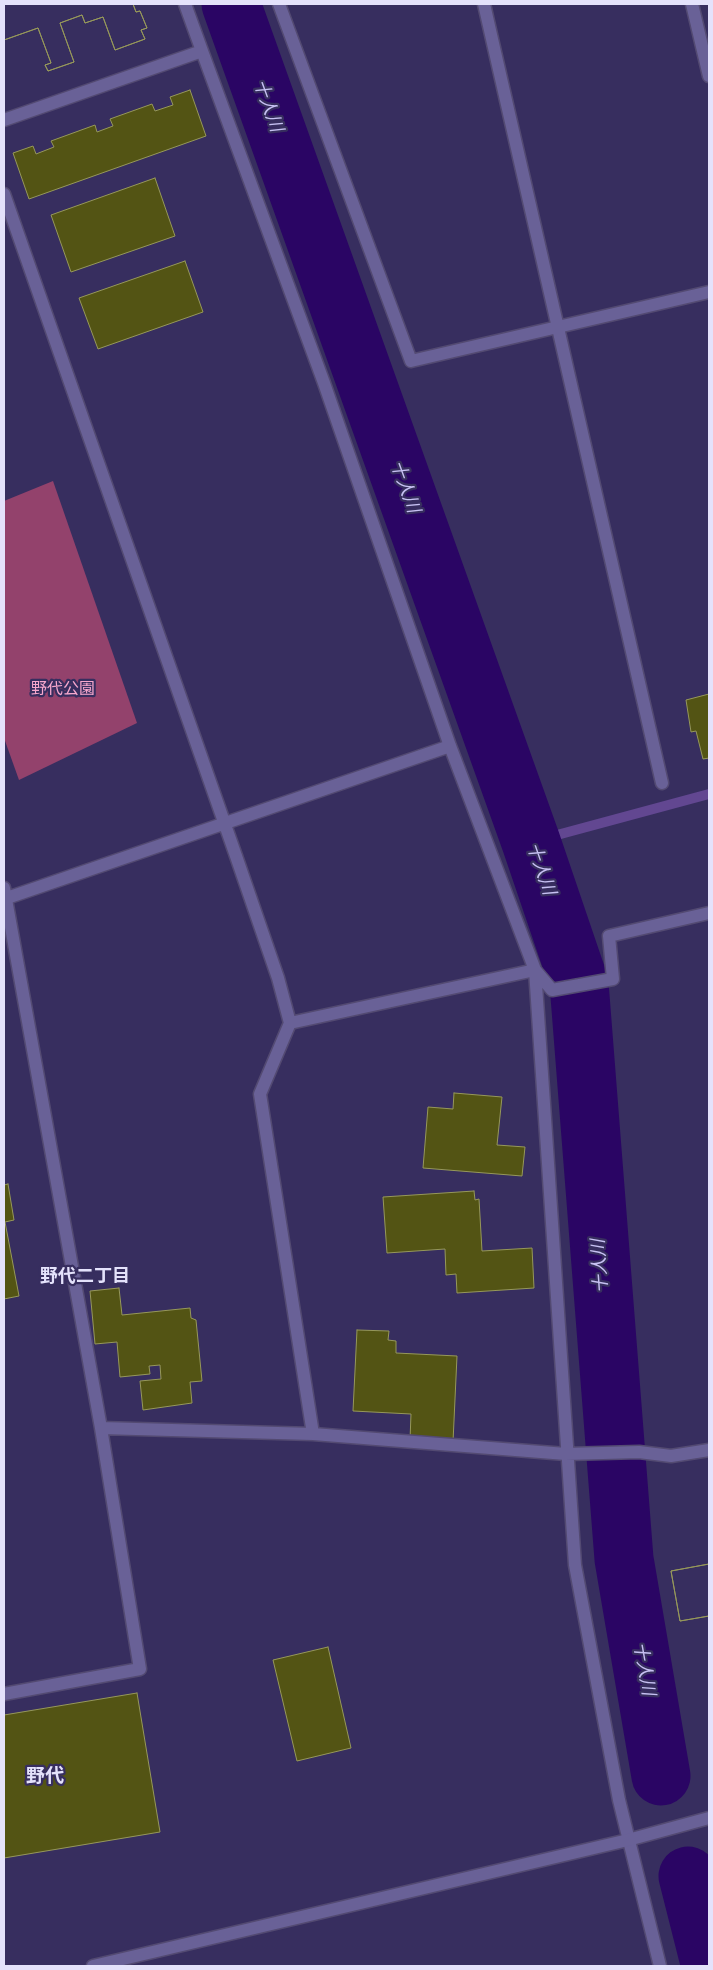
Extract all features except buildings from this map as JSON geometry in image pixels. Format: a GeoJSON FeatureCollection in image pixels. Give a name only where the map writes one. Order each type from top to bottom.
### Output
{"type":"FeatureCollection","features":[{"type":"Feature","properties":{"kind":"street"},"geometry":{"type":"LineString","coordinates":[[185,4],[324,383],[450,746],[535,970],[566,1454],[575,1565],[628,1840],[660,1966]]}},
{"type":"Feature","properties":{"kind":"street"},"geometry":{"type":"LineString","coordinates":[[279,4],[411,361],[709,292]]}},
{"type":"Feature","properties":{"kind":"street"},"geometry":{"type":"LineString","coordinates":[[484,4],[662,783]]}},
{"type":"Feature","properties":{"kind":"street"},"geometry":{"type":"LineString","coordinates":[[692,4],[709,76]]}},
{"type":"Feature","properties":{"kind":"street"},"geometry":{"type":"LineString","coordinates":[[4,120],[202,51]]}},
{"type":"Feature","properties":{"kind":"street"},"geometry":{"type":"LineString","coordinates":[[4,194],[225,824],[278,978],[290,1023],[260,1094],[313,1434]]}},
{"type":"Feature","properties":{"kind":"street"},"geometry":{"type":"LineString","coordinates":[[4,1694],[140,1669],[101,1428],[5,895],[225,824],[450,746]]}},
{"type":"Feature","properties":{"kind":"street"},"geometry":{"type":"LineString","coordinates":[[535,970],[552,990],[613,979],[609,936],[709,913]]}},
{"type":"Feature","properties":{"kind":"street"},"geometry":{"type":"LineString","coordinates":[[290,1023],[535,970]]}},
{"type":"Feature","properties":{"kind":"street"},"geometry":{"type":"LineString","coordinates":[[101,1428],[313,1434],[566,1454],[638,1452],[672,1456],[709,1450]]}},
{"type":"Feature","properties":{"kind":"street"},"geometry":{"type":"LineString","coordinates":[[93,1966],[628,1840],[709,1818]]}},
{"type":"Feature","properties":{"kind":"green space","name":"野代公園"},"geometry":{"type":"Polygon","coordinates":[[[53,481],[137,723],[19,780],[4,738],[4,501],[53,481]]]}},
{"type":"Feature","properties":{"kind":"waterway","name":"十人川"},"geometry":{"type":"LineString","coordinates":[[231,4],[531,842],[579,983],[624,1559],[661,1776]]}},
{"type":"Feature","properties":{"kind":"waterway"},"geometry":{"type":"LineString","coordinates":[[531,842],[709,794]]}},
{"type":"Feature","properties":{"kind":"waterway","name":"十人川"},"geometry":{"type":"LineString","coordinates":[[688,1876],[709,1959]]}},
{"type":"Feature","properties":{"kind":"district","name":"野代二丁目"},"geometry":{"type":"Point","coordinates":[85,1278]}},
{"type":"Feature","properties":{"kind":"district","name":"野代"},"geometry":{"type":"Point","coordinates":[45,1777]}}]}
